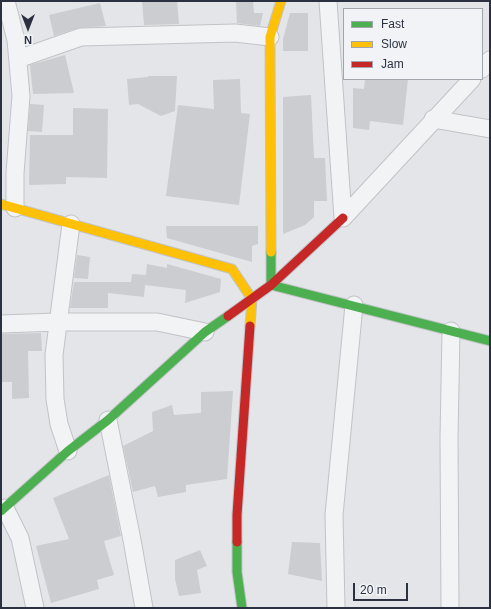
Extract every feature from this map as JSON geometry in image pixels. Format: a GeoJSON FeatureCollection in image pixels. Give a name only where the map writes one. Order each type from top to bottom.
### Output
{"type":"FeatureCollection","features":[{"type":"Feature","properties":{"kind":"street"},"geometry":{"type":"LineString","coordinates":[[6,1],[16,40],[21,96],[15,173],[8,206],[232,269],[252,299],[237,515],[237,572],[242,608]]}},
{"type":"Feature","properties":{"kind":"street"},"geometry":{"type":"LineString","coordinates":[[270,285],[270,37],[276,13],[281,1]]}},
{"type":"Feature","properties":{"kind":"street"},"geometry":{"type":"LineString","coordinates":[[328,1],[343,218]]}},
{"type":"Feature","properties":{"kind":"street"},"geometry":{"type":"LineString","coordinates":[[18,59],[81,37],[235,33],[270,37]]}},
{"type":"Feature","properties":{"kind":"street"},"geometry":{"type":"LineString","coordinates":[[483,68],[490,60]]}},
{"type":"Feature","properties":{"kind":"street"},"geometry":{"type":"LineString","coordinates":[[35,608],[20,538],[3,510],[68,451],[108,420],[205,332],[270,285],[343,218],[433,119],[471,80]]}},
{"type":"Feature","properties":{"kind":"street"},"geometry":{"type":"LineString","coordinates":[[433,119],[490,129]]}},
{"type":"Feature","properties":{"kind":"street"},"geometry":{"type":"LineString","coordinates":[[68,451],[59,424],[55,399],[54,355],[57,322],[71,224]]}},
{"type":"Feature","properties":{"kind":"street"},"geometry":{"type":"LineString","coordinates":[[270,285],[354,305],[490,341]]}},
{"type":"Feature","properties":{"kind":"street"},"geometry":{"type":"LineString","coordinates":[[336,608],[334,515],[354,305]]}},
{"type":"Feature","properties":{"kind":"street"},"geometry":{"type":"LineString","coordinates":[[1,324],[57,322],[158,322],[205,332]]}},
{"type":"Feature","properties":{"kind":"street"},"geometry":{"type":"LineString","coordinates":[[450,608],[449,438],[451,331]]}},
{"type":"Feature","properties":{"kind":"street"},"geometry":{"type":"LineString","coordinates":[[108,420],[144,608]]}},
{"type":"Feature","properties":{"kind":"building"},"geometry":{"type":"Polygon","coordinates":[[[142,1],[177,1],[179,24],[144,25],[142,1]]]}},
{"type":"Feature","properties":{"kind":"building"},"geometry":{"type":"Polygon","coordinates":[[[236,1],[253,1],[254,13],[263,13],[260,26],[237,23],[236,1]]]}},
{"type":"Feature","properties":{"kind":"building"},"geometry":{"type":"Polygon","coordinates":[[[100,3],[106,26],[78,28],[54,36],[49,15],[100,3]]]}},
{"type":"Feature","properties":{"kind":"building"},"geometry":{"type":"Polygon","coordinates":[[[290,13],[308,13],[308,51],[283,51],[283,39],[290,13]]]}},
{"type":"Feature","properties":{"kind":"building"},"geometry":{"type":"Polygon","coordinates":[[[65,55],[74,93],[33,94],[30,65],[65,55]]]}},
{"type":"Feature","properties":{"kind":"building"},"geometry":{"type":"Polygon","coordinates":[[[148,76],[177,76],[175,111],[161,116],[138,104],[129,105],[127,79],[148,76]]]}},
{"type":"Feature","properties":{"kind":"building"},"geometry":{"type":"Polygon","coordinates":[[[240,79],[241,113],[250,114],[239,205],[166,196],[178,105],[214,109],[213,80],[240,79]]]}},
{"type":"Feature","properties":{"kind":"building"},"geometry":{"type":"Polygon","coordinates":[[[365,80],[408,80],[403,125],[370,121],[369,130],[353,128],[353,88],[364,89],[365,80]]]}},
{"type":"Feature","properties":{"kind":"building"},"geometry":{"type":"Polygon","coordinates":[[[311,95],[314,158],[325,158],[327,201],[314,201],[314,217],[305,225],[283,234],[283,97],[311,95]]]}},
{"type":"Feature","properties":{"kind":"building"},"geometry":{"type":"Polygon","coordinates":[[[30,104],[44,105],[42,132],[28,131],[30,104]]]}},
{"type":"Feature","properties":{"kind":"building"},"geometry":{"type":"Polygon","coordinates":[[[73,108],[108,109],[107,178],[66,177],[66,184],[29,185],[30,135],[73,135],[73,108]]]}},
{"type":"Feature","properties":{"kind":"building"},"geometry":{"type":"Polygon","coordinates":[[[166,226],[258,226],[258,244],[252,246],[252,262],[167,238],[166,226]]]}},
{"type":"Feature","properties":{"kind":"building"},"geometry":{"type":"Polygon","coordinates":[[[77,255],[90,257],[88,279],[74,278],[77,255]]]}},
{"type":"Feature","properties":{"kind":"building"},"geometry":{"type":"Polygon","coordinates":[[[147,264],[167,268],[167,264],[221,279],[220,292],[185,303],[186,290],[145,285],[144,297],[108,293],[108,308],[70,308],[74,282],[131,282],[132,274],[146,275],[147,264]]]}},
{"type":"Feature","properties":{"kind":"building"},"geometry":{"type":"Polygon","coordinates":[[[41,333],[42,351],[28,351],[29,398],[12,399],[12,382],[2,382],[1,334],[41,333]]]}},
{"type":"Feature","properties":{"kind":"building"},"geometry":{"type":"Polygon","coordinates":[[[233,391],[227,479],[186,485],[186,492],[158,497],[155,486],[133,492],[123,446],[153,431],[152,412],[172,405],[174,415],[200,413],[201,392],[233,391]]]}},
{"type":"Feature","properties":{"kind":"building"},"geometry":{"type":"Polygon","coordinates":[[[109,475],[121,536],[104,541],[114,575],[97,580],[99,589],[51,603],[36,546],[69,539],[53,498],[109,475]]]}},
{"type":"Feature","properties":{"kind":"building"},"geometry":{"type":"Polygon","coordinates":[[[292,542],[320,543],[322,581],[288,574],[292,542]]]}},
{"type":"Feature","properties":{"kind":"building"},"geometry":{"type":"Polygon","coordinates":[[[200,550],[207,566],[197,570],[201,593],[179,596],[175,579],[175,560],[200,550]]]}},
{"type":"Feature","properties":{"kind":"traffic: fast"},"geometry":{"type":"LineString","coordinates":[[271,252],[271,285],[490,341]]}},
{"type":"Feature","properties":{"kind":"traffic: fast"},"geometry":{"type":"LineString","coordinates":[[1,511],[68,451],[108,420],[205,332],[228,316]]}},
{"type":"Feature","properties":{"kind":"traffic: fast"},"geometry":{"type":"LineString","coordinates":[[237,542],[237,572],[242,608]]}},
{"type":"Feature","properties":{"kind":"traffic: slow"},"geometry":{"type":"LineString","coordinates":[[271,252],[270,37],[281,1]]}},
{"type":"Feature","properties":{"kind":"traffic: slow"},"geometry":{"type":"LineString","coordinates":[[1,204],[232,269],[252,299],[250,326]]}},
{"type":"Feature","properties":{"kind":"traffic: jam"},"geometry":{"type":"LineString","coordinates":[[228,316],[271,285],[343,218]]}},
{"type":"Feature","properties":{"kind":"traffic: jam"},"geometry":{"type":"LineString","coordinates":[[237,542],[237,515],[250,326]]}}]}
